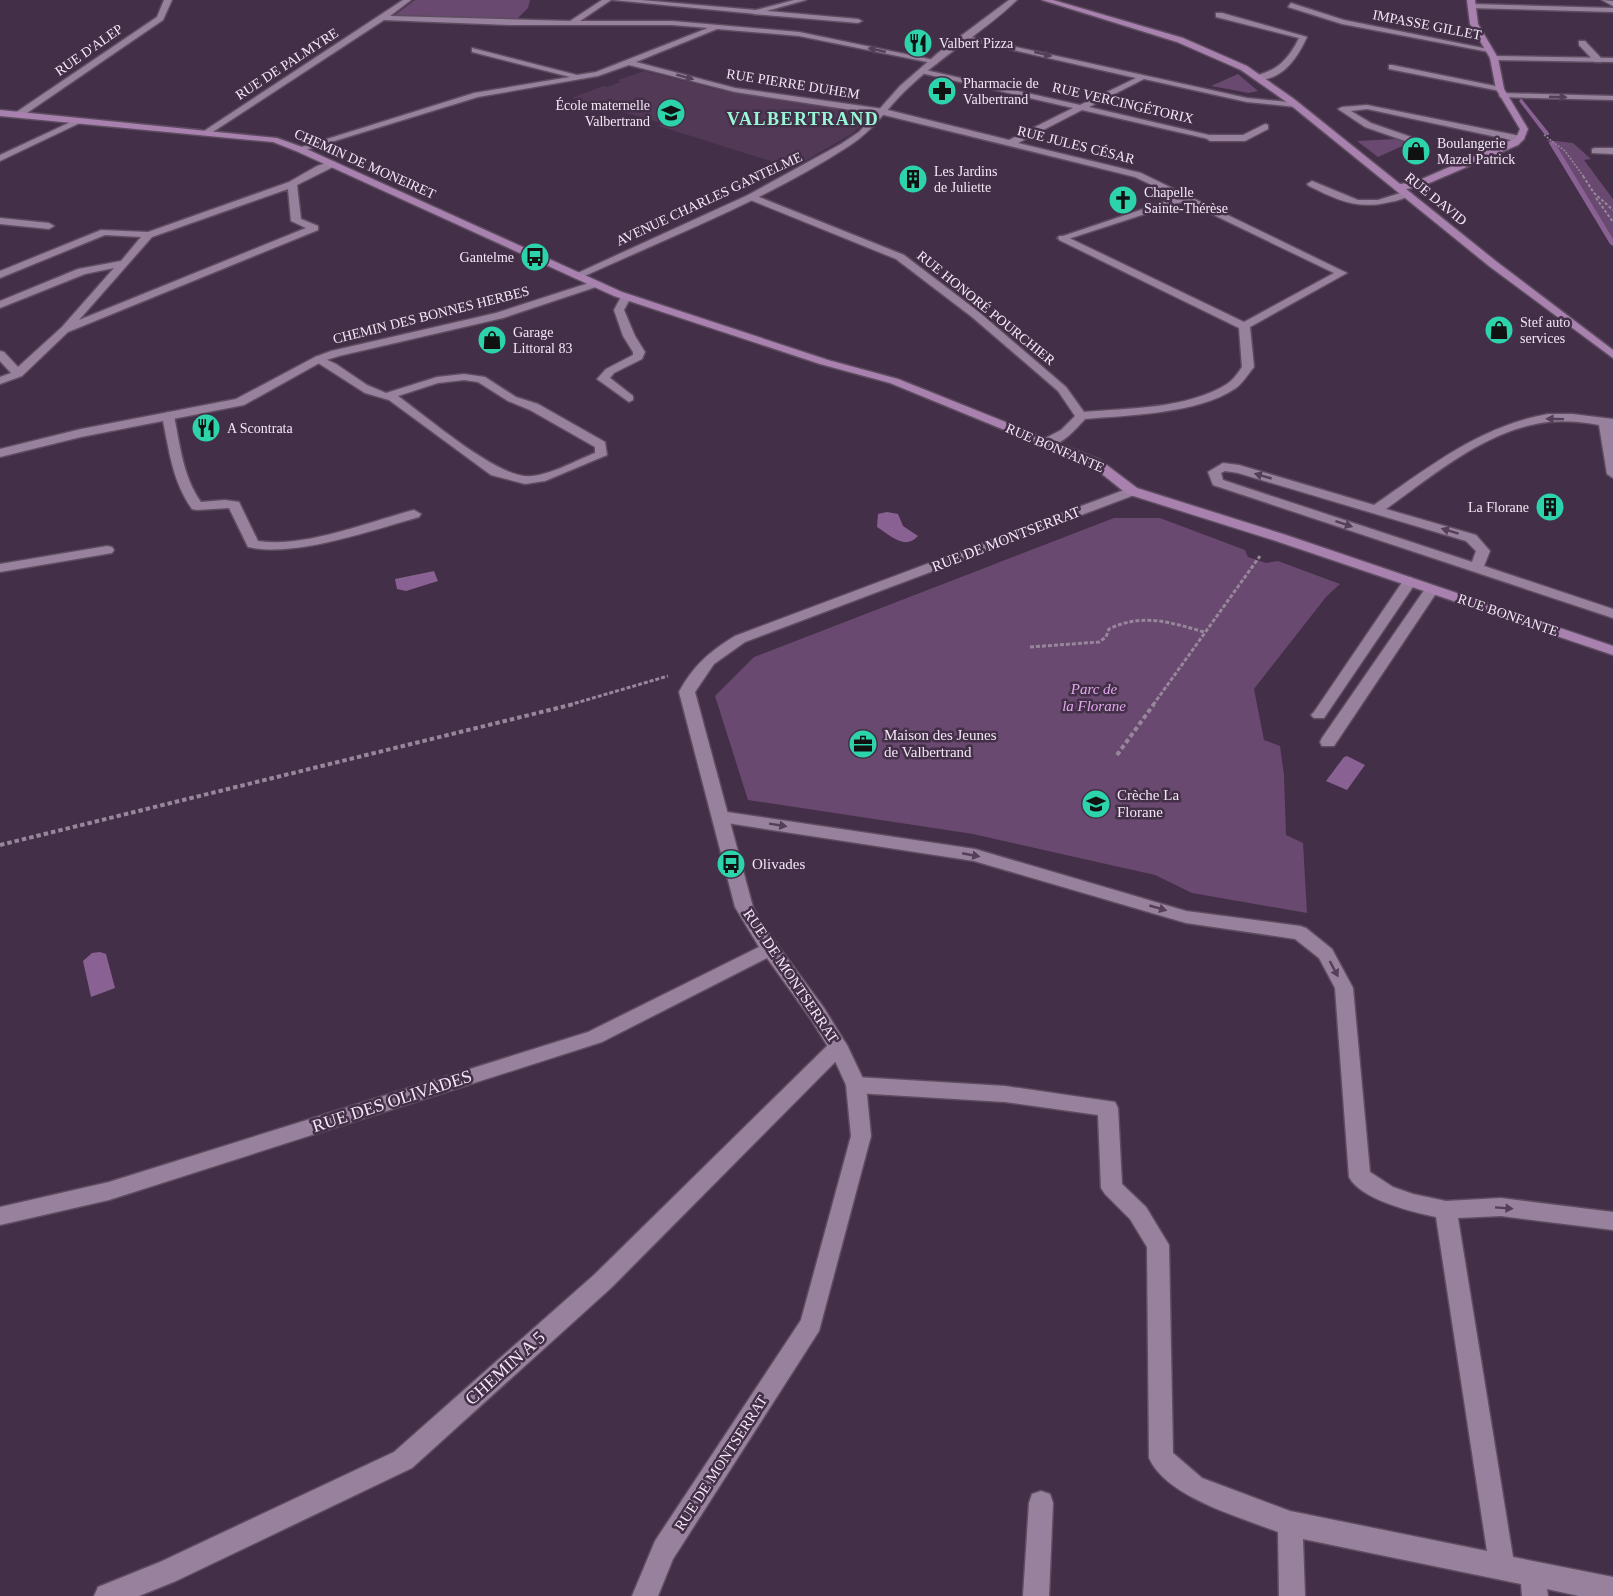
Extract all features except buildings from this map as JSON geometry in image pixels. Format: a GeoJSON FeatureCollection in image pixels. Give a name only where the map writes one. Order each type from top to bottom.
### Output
{"type":"FeatureCollection","features":[{"type":"Feature","properties":{"kind":"main road","name":"RUE DAVID"},"geometry":{"type":"LineString","coordinates":[[1046,0],[1180,40],[1222,57],[1258,78],[1403,190],[1493,264],[1613,355]]}},
{"type":"Feature","properties":{"kind":"main road"},"geometry":{"type":"LineString","coordinates":[[1403,190],[1521,136],[1524,129],[1502,92],[1491,54],[1474,24],[1472,3]]}},
{"type":"Feature","properties":{"kind":"main road","name":"CHEMIN DE MONEIRET"},"geometry":{"type":"LineString","coordinates":[[0,113],[258,138],[299,149],[595,284]]}},
{"type":"Feature","properties":{"kind":"main road","name":"RUE BONFANTE"},"geometry":{"type":"LineString","coordinates":[[595,284],[626,297],[804,356],[894,381],[1096,463],[1132,491],[1281,538],[1613,651]]}},
{"type":"Feature","properties":{"kind":"street","name":"RUE D'ALEP"},"geometry":{"type":"LineString","coordinates":[[18,115],[159,18],[168,0]]}},
{"type":"Feature","properties":{"kind":"street","name":"RUE DE PALMYRE"},"geometry":{"type":"LineString","coordinates":[[205,133],[383,18],[407,0]]}},
{"type":"Feature","properties":{"kind":"street"},"geometry":{"type":"LineString","coordinates":[[572,23],[607,0]]}},
{"type":"Feature","properties":{"kind":"street"},"geometry":{"type":"LineString","coordinates":[[617,0],[858,21]]}},
{"type":"Feature","properties":{"kind":"street"},"geometry":{"type":"LineString","coordinates":[[756,12],[802,0]]}},
{"type":"Feature","properties":{"kind":"street","name":"AVENUE CHARLES GANTELME"},"geometry":{"type":"LineString","coordinates":[[576,276],[751,197],[844,146],[862,134],[903,88],[1013,0]]}},
{"type":"Feature","properties":{"kind":"street"},"geometry":{"type":"LineString","coordinates":[[1606,0],[1613,4]]}},
{"type":"Feature","properties":{"kind":"street"},"geometry":{"type":"LineString","coordinates":[[1472,3],[1613,9]]}},
{"type":"Feature","properties":{"kind":"street","name":"IMPASSE GILLET"},"geometry":{"type":"LineString","coordinates":[[1291,5],[1342,22],[1491,54],[1613,60]]}},
{"type":"Feature","properties":{"kind":"street"},"geometry":{"type":"LineString","coordinates":[[1219,15],[1303,37],[1293,60],[1277,73],[1258,78]]}},
{"type":"Feature","properties":{"kind":"street"},"geometry":{"type":"LineString","coordinates":[[383,18],[509,23],[672,23],[799,34],[934,62]]}},
{"type":"Feature","properties":{"kind":"street"},"geometry":{"type":"LineString","coordinates":[[299,149],[468,98],[598,74],[716,27]]}},
{"type":"Feature","properties":{"kind":"street"},"geometry":{"type":"LineString","coordinates":[[965,37],[1271,104],[1293,103]]}},
{"type":"Feature","properties":{"kind":"street"},"geometry":{"type":"LineString","coordinates":[[1582,43],[1598,60]]}},
{"type":"Feature","properties":{"kind":"street"},"geometry":{"type":"LineString","coordinates":[[475,50],[580,77]]}},
{"type":"Feature","properties":{"kind":"street","name":"RUE PIERRE DUHEM"},"geometry":{"type":"LineString","coordinates":[[628,62],[735,90],[884,112]]}},
{"type":"Feature","properties":{"kind":"street"},"geometry":{"type":"LineString","coordinates":[[1392,67],[1502,92],[1613,98]]}},
{"type":"Feature","properties":{"kind":"street","name":"RUE VERCINGÉTORIX"},"geometry":{"type":"LineString","coordinates":[[924,71],[1210,138],[1245,138],[1265,127]]}},
{"type":"Feature","properties":{"kind":"street"},"geometry":{"type":"LineString","coordinates":[[1010,142],[1145,76]]}},
{"type":"Feature","properties":{"kind":"street"},"geometry":{"type":"LineString","coordinates":[[1253,97],[1264,95],[1273,88]]}},
{"type":"Feature","properties":{"kind":"street"},"geometry":{"type":"LineString","coordinates":[[1229,95],[1293,103]]}},
{"type":"Feature","properties":{"kind":"street"},"geometry":{"type":"LineString","coordinates":[[1407,139],[1368,125],[1342,109],[1367,107],[1521,136]]}},
{"type":"Feature","properties":{"kind":"street","name":"RUE JULES CÉSAR"},"geometry":{"type":"LineString","coordinates":[[884,112],[1138,175],[1342,273],[1244,326]]}},
{"type":"Feature","properties":{"kind":"street"},"geometry":{"type":"LineString","coordinates":[[0,158],[80,121]]}},
{"type":"Feature","properties":{"kind":"street"},"geometry":{"type":"LineString","coordinates":[[1595,151],[1613,151]]}},
{"type":"Feature","properties":{"kind":"street"},"geometry":{"type":"LineString","coordinates":[[0,274],[104,232],[149,235],[292,184],[332,164]]}},
{"type":"Feature","properties":{"kind":"street"},"geometry":{"type":"LineString","coordinates":[[64,330],[315,228],[296,221],[292,184]]}},
{"type":"Feature","properties":{"kind":"street"},"geometry":{"type":"LineString","coordinates":[[1312,184],[1359,205],[1382,202],[1403,190]]}},
{"type":"Feature","properties":{"kind":"street","name":"RUE HONORÉ POURCHIER"},"geometry":{"type":"LineString","coordinates":[[751,197],[900,257],[976,315],[1062,389],[1081,416]]}},
{"type":"Feature","properties":{"kind":"street"},"geometry":{"type":"LineString","coordinates":[[1046,443],[1065,433],[1081,416],[1134,412],[1186,403],[1231,387],[1248,367],[1244,326],[1062,238],[1185,198]]}},
{"type":"Feature","properties":{"kind":"street"},"geometry":{"type":"LineString","coordinates":[[0,221],[49,226]]}},
{"type":"Feature","properties":{"kind":"street"},"geometry":{"type":"LineString","coordinates":[[0,381],[18,374],[64,330],[149,235]]}},
{"type":"Feature","properties":{"kind":"street"},"geometry":{"type":"LineString","coordinates":[[0,305],[82,271],[124,263]]}},
{"type":"Feature","properties":{"kind":"street","name":"CHEMIN DES BONNES HERBES"},"geometry":{"type":"LineString","coordinates":[[0,453],[81,433],[240,402],[319,359],[516,310],[575,293],[595,284]]}},
{"type":"Feature","properties":{"kind":"street"},"geometry":{"type":"LineString","coordinates":[[626,297],[619,310],[629,336],[639,352],[638,357],[610,371],[603,379],[629,398]]}},
{"type":"Feature","properties":{"kind":"street"},"geometry":{"type":"LineString","coordinates":[[0,354],[18,374]]}},
{"type":"Feature","properties":{"kind":"street"},"geometry":{"type":"LineString","coordinates":[[319,359],[334,366],[369,391],[388,396],[495,472],[525,480],[545,477],[600,455],[601,445],[534,407],[512,399],[481,379],[464,377],[437,380],[388,396]]}},
{"type":"Feature","properties":{"kind":"street"},"geometry":{"type":"LineString","coordinates":[[168,416],[183,484],[190,498],[198,506],[207,507],[227,502],[234,505],[253,543],[261,546],[277,546],[332,536],[414,514]]}},
{"type":"Feature","properties":{"kind":"street"},"geometry":{"type":"LineString","coordinates":[[1377,509],[1463,451],[1500,430],[1548,418],[1609,422],[1613,474]]}},
{"type":"Feature","properties":{"kind":"street"},"geometry":{"type":"LineString","coordinates":[[1476,568],[1483,551],[1472,538],[1239,469],[1223,467],[1214,472],[1218,482],[1613,614]]}},
{"type":"Feature","properties":{"kind":"street","name":"RUE DE MONTSERRAT"},"geometry":{"type":"LineString","coordinates":[[645,1596],[664,1550],[811,1324],[861,1136],[856,1085],[838,1047],[817,1013],[770,949],[744,907],[687,692],[696,674],[714,654],[740,639],[1132,491]]}},
{"type":"Feature","properties":{"kind":"street"},"geometry":{"type":"LineString","coordinates":[[0,568],[107,550]]}},
{"type":"Feature","properties":{"kind":"street"},"geometry":{"type":"LineString","coordinates":[[1319,715],[1410,581]]}},
{"type":"Feature","properties":{"kind":"street"},"geometry":{"type":"LineString","coordinates":[[1328,742],[1432,589]]}},
{"type":"Feature","properties":{"kind":"street"},"geometry":{"type":"LineString","coordinates":[[720,817],[975,855],[1186,917],[1300,933],[1326,954],[1344,988],[1360,1177],[1386,1193],[1412,1203],[1446,1210],[1501,1207],[1613,1221]]}},
{"type":"Feature","properties":{"kind":"street","name":"RUE DES OLIVADES"},"geometry":{"type":"LineString","coordinates":[[0,1216],[109,1191],[596,1037],[770,949]]}},
{"type":"Feature","properties":{"kind":"street","name":"CHEMIN A 5"},"geometry":{"type":"LineString","coordinates":[[107,1596],[166,1572],[403,1460],[603,1281],[838,1047]]}},
{"type":"Feature","properties":{"kind":"street"},"geometry":{"type":"LineString","coordinates":[[856,1085],[1005,1094],[1108,1108],[1112,1188],[1138,1213],[1158,1245],[1161,1458],[1194,1487],[1290,1524],[1502,1567],[1534,1585],[1613,1590]]}},
{"type":"Feature","properties":{"kind":"street"},"geometry":{"type":"LineString","coordinates":[[1446,1210],[1502,1567]]}},
{"type":"Feature","properties":{"kind":"street"},"geometry":{"type":"LineString","coordinates":[[1036,1596],[1041,1503]]}},
{"type":"Feature","properties":{"kind":"street"},"geometry":{"type":"LineString","coordinates":[[1290,1524],[1292,1596]]}},
{"type":"Feature","properties":{"kind":"path"},"geometry":{"type":"LineString","coordinates":[[1521,136],[1544,135],[1555,140],[1576,164],[1592,193],[1613,222]]}},
{"type":"Feature","properties":{"kind":"path"},"geometry":{"type":"LineString","coordinates":[[1592,193],[1613,210]]}},
{"type":"Feature","properties":{"kind":"path"},"geometry":{"type":"LineString","coordinates":[[1117,755],[1256,560],[1281,538]]}},
{"type":"Feature","properties":{"kind":"path"},"geometry":{"type":"LineString","coordinates":[[1030,648],[1099,642],[1106,637],[1109,629],[1121,621],[1139,617],[1158,619],[1204,632]]}},
{"type":"Feature","properties":{"kind":"path"},"geometry":{"type":"LineString","coordinates":[[0,845],[540,714],[662,676],[696,674]]}},
{"type":"Feature","properties":{"kind":"shaded area"},"geometry":{"type":"Polygon","coordinates":[[[644,71],[719,90],[866,113],[869,116],[853,133],[793,168],[659,126],[662,123],[572,98],[603,86],[608,87],[620,82],[618,80],[644,71]]]}},
{"type":"Feature","properties":{"kind":"shaded area"},"geometry":{"type":"Polygon","coordinates":[[[887,512],[898,514],[903,526],[918,536],[908,542],[903,542],[877,527],[878,514],[887,512]]]}},
{"type":"Feature","properties":{"kind":"shaded area"},"geometry":{"type":"Polygon","coordinates":[[[434,571],[438,581],[406,591],[397,589],[395,579],[434,571]]]}},
{"type":"Feature","properties":{"kind":"shaded area"},"geometry":{"type":"Polygon","coordinates":[[[1347,756],[1365,765],[1347,790],[1326,781],[1347,756]]]}},
{"type":"Feature","properties":{"kind":"shaded area"},"geometry":{"type":"Polygon","coordinates":[[[92,953],[106,954],[115,988],[91,997],[83,961],[92,953]]]}},
{"type":"Feature","properties":{"kind":"green space"},"geometry":{"type":"Polygon","coordinates":[[[415,0],[530,0],[528,8],[517,19],[395,15],[415,0]]]}},
{"type":"Feature","properties":{"kind":"green space"},"geometry":{"type":"Polygon","coordinates":[[[1238,74],[1258,91],[1249,93],[1211,86],[1238,74]]]}},
{"type":"Feature","properties":{"kind":"green space"},"geometry":{"type":"Polygon","coordinates":[[[1395,139],[1409,143],[1378,157],[1357,141],[1395,139]]]}},
{"type":"Feature","properties":{"kind":"green space"},"geometry":{"type":"Polygon","coordinates":[[[1547,140],[1573,143],[1591,159],[1584,160],[1613,199],[1613,245],[1547,140]]]}},
{"type":"Feature","properties":{"kind":"green space","name":"Parc de la Florane"},"geometry":{"type":"Polygon","coordinates":[[[1114,518],[1160,518],[1245,550],[1248,557],[1266,563],[1278,561],[1340,584],[1326,597],[1254,689],[1264,740],[1280,746],[1284,775],[1286,835],[1303,843],[1307,913],[1192,893],[1155,875],[973,834],[748,800],[715,696],[754,657],[1114,518]]]}},
{"type":"Feature","properties":{"kind":"waterway"},"geometry":{"type":"LineString","coordinates":[[1521,100],[1547,134]]}},
{"type":"Feature","properties":{"kind":"waterway"},"geometry":{"type":"LineString","coordinates":[[1552,143],[1613,244]]}},
{"type":"Feature","properties":{"kind":"place","name":"Valbert Pizza"},"geometry":{"type":"Point","coordinates":[918,43]}},
{"type":"Feature","properties":{"kind":"place","name":"Pharmacie de Valbertrand"},"geometry":{"type":"Point","coordinates":[942,91]}},
{"type":"Feature","properties":{"kind":"place","name":"École maternelle Valbertrand"},"geometry":{"type":"Point","coordinates":[671,113]}},
{"type":"Feature","properties":{"kind":"place","name":"Boulangerie Mazel Patrick"},"geometry":{"type":"Point","coordinates":[1416,151]}},
{"type":"Feature","properties":{"kind":"place","name":"Les Jardins de Juliette"},"geometry":{"type":"Point","coordinates":[913,179]}},
{"type":"Feature","properties":{"kind":"place","name":"Chapelle Sainte-Thérèse"},"geometry":{"type":"Point","coordinates":[1123,200]}},
{"type":"Feature","properties":{"kind":"place","name":"Gantelme"},"geometry":{"type":"Point","coordinates":[535,257]}},
{"type":"Feature","properties":{"kind":"place","name":"Stef auto services"},"geometry":{"type":"Point","coordinates":[1499,330]}},
{"type":"Feature","properties":{"kind":"place","name":"Garage Littoral 83"},"geometry":{"type":"Point","coordinates":[492,340]}},
{"type":"Feature","properties":{"kind":"place","name":"A Scontrata"},"geometry":{"type":"Point","coordinates":[206,428]}},
{"type":"Feature","properties":{"kind":"place","name":"La Florane"},"geometry":{"type":"Point","coordinates":[1550,507]}},
{"type":"Feature","properties":{"kind":"place","name":"Maison des Jeunes de Valbertrand"},"geometry":{"type":"Point","coordinates":[863,744]}},
{"type":"Feature","properties":{"kind":"place","name":"Crèche La Florane"},"geometry":{"type":"Point","coordinates":[1096,804]}},
{"type":"Feature","properties":{"kind":"place","name":"Olivades"},"geometry":{"type":"Point","coordinates":[731,864]}},
{"type":"Feature","properties":{"kind":"district","name":"VALBERTRAND"},"geometry":{"type":"Point","coordinates":[803,119]}}]}
